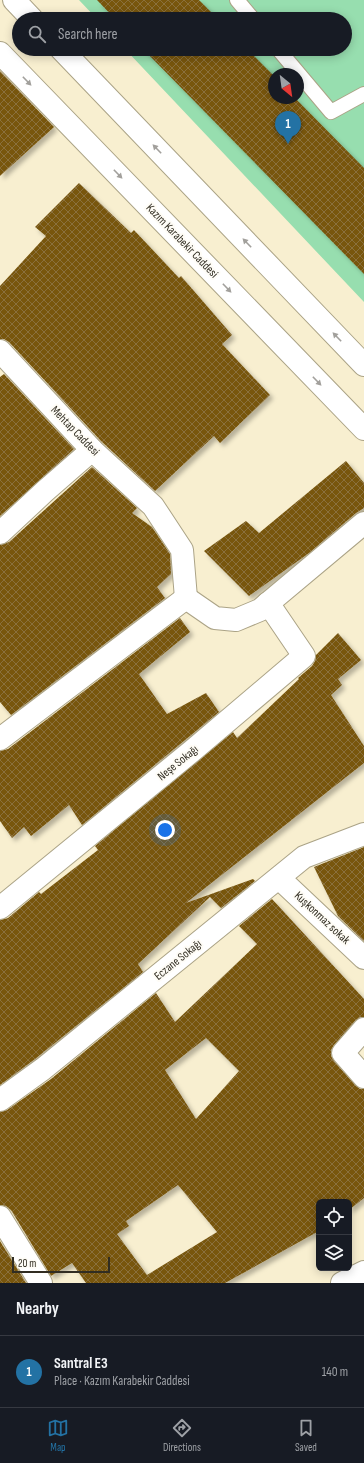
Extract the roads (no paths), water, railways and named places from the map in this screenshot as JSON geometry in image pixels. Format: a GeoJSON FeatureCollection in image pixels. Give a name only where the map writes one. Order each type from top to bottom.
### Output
{"type":"FeatureCollection","features":[{"type":"Feature","properties":{"kind":"street"},"geometry":{"type":"LineString","coordinates":[[14,0],[25,12]]}},
{"type":"Feature","properties":{"kind":"street","name":"Kazım Karabekir Caddesi"},"geometry":{"type":"LineString","coordinates":[[0,53],[364,429]]}},
{"type":"Feature","properties":{"kind":"street"},"geometry":{"type":"LineString","coordinates":[[68,56],[364,365]]}},
{"type":"Feature","properties":{"kind":"street","name":"Mehtap Caddesi"},"geometry":{"type":"LineString","coordinates":[[3,361],[92,450],[153,506],[182,550],[186,598]]}},
{"type":"Feature","properties":{"kind":"street"},"geometry":{"type":"LineString","coordinates":[[0,533],[92,450]]}},
{"type":"Feature","properties":{"kind":"street"},"geometry":{"type":"LineString","coordinates":[[0,739],[186,598],[215,618],[236,620],[260,610],[364,523]]}},
{"type":"Feature","properties":{"kind":"street","name":"Neşe Sokağı"},"geometry":{"type":"LineString","coordinates":[[0,908],[186,756],[304,656],[268,603]]}},
{"type":"Feature","properties":{"kind":"street","name":"Eczane Sokağı"},"geometry":{"type":"LineString","coordinates":[[0,1100],[43,1069],[304,857],[364,834]]}},
{"type":"Feature","properties":{"kind":"street","name":"Kuşkonmaz sokak"},"geometry":{"type":"LineString","coordinates":[[279,878],[364,958]]}},
{"type":"Feature","properties":{"kind":"street"},"geometry":{"type":"LineString","coordinates":[[364,1029],[343,1053],[364,1077]]}},
{"type":"Feature","properties":{"kind":"street"},"geometry":{"type":"LineString","coordinates":[[0,1217],[41,1283]]}},
{"type":"Feature","properties":{"kind":"street"},"geometry":{"type":"LineString","coordinates":[[342,1283],[364,1272]]}},
{"type":"Feature","properties":{"kind":"lane"},"geometry":{"type":"LineString","coordinates":[[237,0],[247,12]]}},
{"type":"Feature","properties":{"kind":"lane"},"geometry":{"type":"LineString","coordinates":[[284,56],[331,112],[364,94]]}},
{"type":"Feature","properties":{"kind":"place","name":"Santral E3"},"geometry":{"type":"Point","coordinates":[288,144]}}]}
